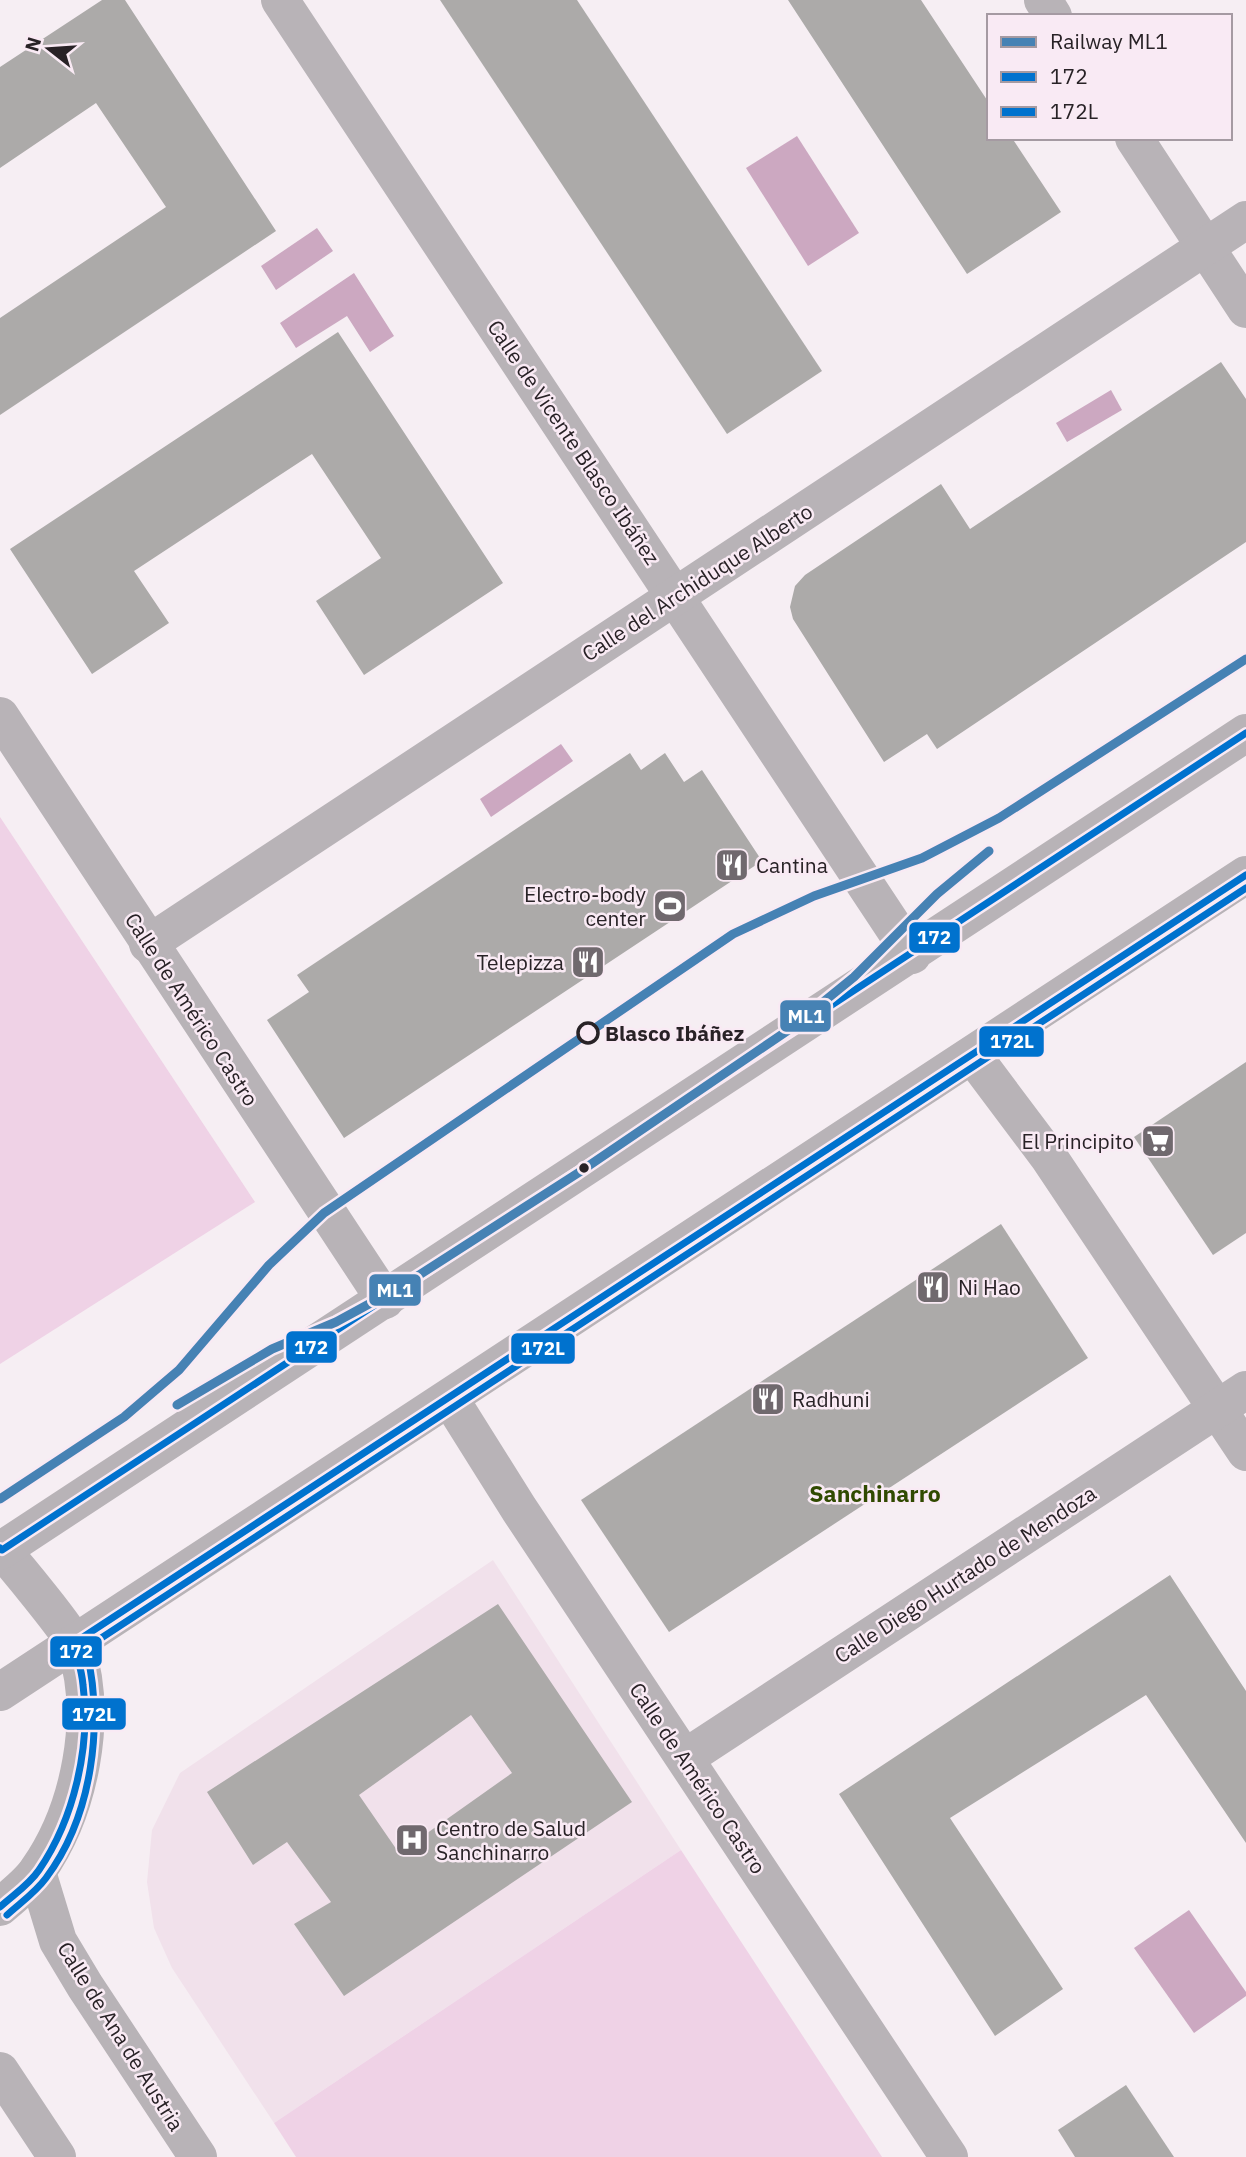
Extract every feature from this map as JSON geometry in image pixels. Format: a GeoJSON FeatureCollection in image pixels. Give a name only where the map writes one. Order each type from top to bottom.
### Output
{"type":"FeatureCollection","features":[{"type":"Feature","properties":{"kind":"street","name":"Calle de Vicente Blasco Ibáñez"},"geometry":{"type":"LineString","coordinates":[[280,0],[677,595],[912,955]]}},
{"type":"Feature","properties":{"kind":"street"},"geometry":{"type":"LineString","coordinates":[[1135,140],[1246,309]]}},
{"type":"Feature","properties":{"kind":"street","name":"Calle del Archiduque Alberto"},"geometry":{"type":"LineString","coordinates":[[148,944],[1246,220]]}},
{"type":"Feature","properties":{"kind":"street","name":"Calle de Américo Castro"},"geometry":{"type":"LineString","coordinates":[[0,716],[385,1300]]}},
{"type":"Feature","properties":{"kind":"street"},"geometry":{"type":"LineString","coordinates":[[0,1907],[37,1872],[63,1825],[77,1779],[84,1734],[84,1689],[74,1643],[1,1550],[912,955],[1246,733]]}},
{"type":"Feature","properties":{"kind":"street"},"geometry":{"type":"LineString","coordinates":[[0,1692],[1246,875]]}},
{"type":"Feature","properties":{"kind":"street"},"geometry":{"type":"LineString","coordinates":[[973,1056],[1232,1399],[1246,1452]]}},
{"type":"Feature","properties":{"kind":"street","name":"Calle de Américo Castro"},"geometry":{"type":"LineString","coordinates":[[450,1399],[519,1509],[948,2157]]}},
{"type":"Feature","properties":{"kind":"street","name":"Calle Diego Hurtado de Mendoza"},"geometry":{"type":"LineString","coordinates":[[685,1758],[1232,1399]]}},
{"type":"Feature","properties":{"kind":"street","name":"Calle de Ana de Austria"},"geometry":{"type":"LineString","coordinates":[[37,1872],[58,1941],[198,2157]]}},
{"type":"Feature","properties":{"kind":"street"},"geometry":{"type":"LineString","coordinates":[[0,2071],[57,2157]]}},
{"type":"Feature","properties":{"kind":"shaded area"},"geometry":{"type":"Polygon","coordinates":[[[797,136],[859,233],[808,266],[746,168],[797,136]]]}},
{"type":"Feature","properties":{"kind":"shaded area"},"geometry":{"type":"Polygon","coordinates":[[[317,228],[333,251],[276,290],[261,266],[317,228]]]}},
{"type":"Feature","properties":{"kind":"shaded area"},"geometry":{"type":"Polygon","coordinates":[[[354,273],[394,336],[370,352],[347,316],[296,348],[280,323],[354,273]]]}},
{"type":"Feature","properties":{"kind":"shaded area"},"geometry":{"type":"Polygon","coordinates":[[[1111,390],[1122,410],[1067,442],[1056,423],[1111,390]]]}},
{"type":"Feature","properties":{"kind":"shaded area"},"geometry":{"type":"Polygon","coordinates":[[[561,744],[573,761],[491,817],[480,799],[561,744]]]}},
{"type":"Feature","properties":{"kind":"shaded area"},"geometry":{"type":"Polygon","coordinates":[[[0,817],[255,1202],[0,1364],[0,817]]]}},
{"type":"Feature","properties":{"kind":"shaded area","name":"Centro de Salud Sanchinarro"},"geometry":{"type":"Polygon","coordinates":[[[493,1560],[681,1850],[274,2123],[172,1968],[154,1928],[147,1882],[152,1830],[180,1773],[493,1560]]]}},
{"type":"Feature","properties":{"kind":"shaded area"},"geometry":{"type":"Polygon","coordinates":[[[681,1850],[882,2157],[296,2157],[274,2123],[681,1850]]]}},
{"type":"Feature","properties":{"kind":"shaded area"},"geometry":{"type":"Polygon","coordinates":[[[1189,1910],[1246,1992],[1246,1996],[1194,2033],[1134,1948],[1189,1910]]]}},
{"type":"Feature","properties":{"kind":"building"},"geometry":{"type":"Polygon","coordinates":[[[102,0],[125,0],[276,231],[0,415],[0,318],[166,207],[96,103],[0,168],[0,67],[102,0]]]}},
{"type":"Feature","properties":{"kind":"building"},"geometry":{"type":"Polygon","coordinates":[[[440,0],[577,0],[822,371],[727,434],[440,0]]]}},
{"type":"Feature","properties":{"kind":"building"},"geometry":{"type":"Polygon","coordinates":[[[788,0],[921,0],[987,100],[987,140],[1013,140],[1061,212],[967,274],[788,0]]]}},
{"type":"Feature","properties":{"kind":"building"},"geometry":{"type":"Polygon","coordinates":[[[338,332],[503,583],[364,675],[316,601],[381,558],[312,454],[134,571],[169,623],[92,674],[10,549],[338,332]]]}},
{"type":"Feature","properties":{"kind":"building"},"geometry":{"type":"Polygon","coordinates":[[[1221,362],[1246,399],[1246,542],[937,749],[927,734],[884,762],[793,619],[790,607],[795,586],[805,575],[941,484],[970,529],[1221,362]]]}},
{"type":"Feature","properties":{"kind":"building"},"geometry":{"type":"Polygon","coordinates":[[[630,753],[641,770],[665,753],[684,782],[702,770],[762,861],[344,1138],[267,1020],[309,992],[297,975],[630,753]]]}},
{"type":"Feature","properties":{"kind":"building"},"geometry":{"type":"Polygon","coordinates":[[[1246,1062],[1246,1233],[1213,1255],[1134,1137],[1246,1062]]]}},
{"type":"Feature","properties":{"kind":"building"},"geometry":{"type":"Polygon","coordinates":[[[1001,1224],[1088,1358],[669,1632],[581,1500],[1001,1224]]]}},
{"type":"Feature","properties":{"kind":"building"},"geometry":{"type":"Polygon","coordinates":[[[1170,1575],[1246,1691],[1246,1843],[1146,1695],[950,1818],[1063,1989],[995,2036],[839,1794],[1170,1575]]]}},
{"type":"Feature","properties":{"kind":"building"},"geometry":{"type":"Polygon","coordinates":[[[498,1604],[632,1802],[344,1996],[294,1924],[331,1902],[287,1842],[253,1865],[207,1792],[498,1604]],[[471,1715],[359,1795],[399,1853],[512,1773],[471,1715]]]}},
{"type":"Feature","properties":{"kind":"building"},"geometry":{"type":"Polygon","coordinates":[[[1126,2085],[1174,2157],[1075,2157],[1058,2130],[1126,2085]]]}},
{"type":"Feature","properties":{"kind":"rail line","name":"ML1"},"geometry":{"type":"LineString","coordinates":[[0,1499],[124,1417],[179,1370],[269,1265],[324,1213],[733,934],[814,896],[922,858],[999,818],[1246,659]]}},
{"type":"Feature","properties":{"kind":"rail line","name":"ML1"},"geometry":{"type":"LineString","coordinates":[[177,1405],[272,1349],[336,1322],[402,1286],[578,1173],[790,1029],[854,977],[937,894],[989,851]]}},
{"type":"Feature","properties":{"kind":"transit line","name":"172"},"geometry":{"type":"LineString","coordinates":[[0,1548],[2,1550],[1246,733]]}},
{"type":"Feature","properties":{"kind":"transit line","name":"172"},"geometry":{"type":"LineString","coordinates":[[0,1907],[39,1870],[62,1828],[77,1781],[82,1757],[85,1708],[82,1674],[74,1643],[1246,875]]}},
{"type":"Feature","properties":{"kind":"transit line","name":"172L"},"geometry":{"type":"LineString","coordinates":[[7,1915],[46,1878],[75,1826],[84,1797],[94,1737],[94,1707],[86,1648],[1246,888]]}},
{"type":"Feature","properties":{"kind":"place","name":"Cantina"},"geometry":{"type":"Point","coordinates":[732,865]}},
{"type":"Feature","properties":{"kind":"place","name":"Electro-body center"},"geometry":{"type":"Point","coordinates":[670,906]}},
{"type":"Feature","properties":{"kind":"place","name":"Telepizza"},"geometry":{"type":"Point","coordinates":[588,962]}},
{"type":"Feature","properties":{"kind":"place","name":"Blasco Ibáñez"},"geometry":{"type":"Point","coordinates":[588,1033]}},
{"type":"Feature","properties":{"kind":"place","name":"El Principito"},"geometry":{"type":"Point","coordinates":[1158,1141]}},
{"type":"Feature","properties":{"kind":"place","name":"Ni Hao"},"geometry":{"type":"Point","coordinates":[933,1287]}},
{"type":"Feature","properties":{"kind":"place","name":"Radhuni"},"geometry":{"type":"Point","coordinates":[768,1399]}},
{"type":"Feature","properties":{"kind":"place","name":"Centro de Salud Sanchinarro"},"geometry":{"type":"Point","coordinates":[412,1840]}},
{"type":"Feature","properties":{"kind":"district","name":"Sanchinarro"},"geometry":{"type":"Point","coordinates":[875,1493]}}]}
